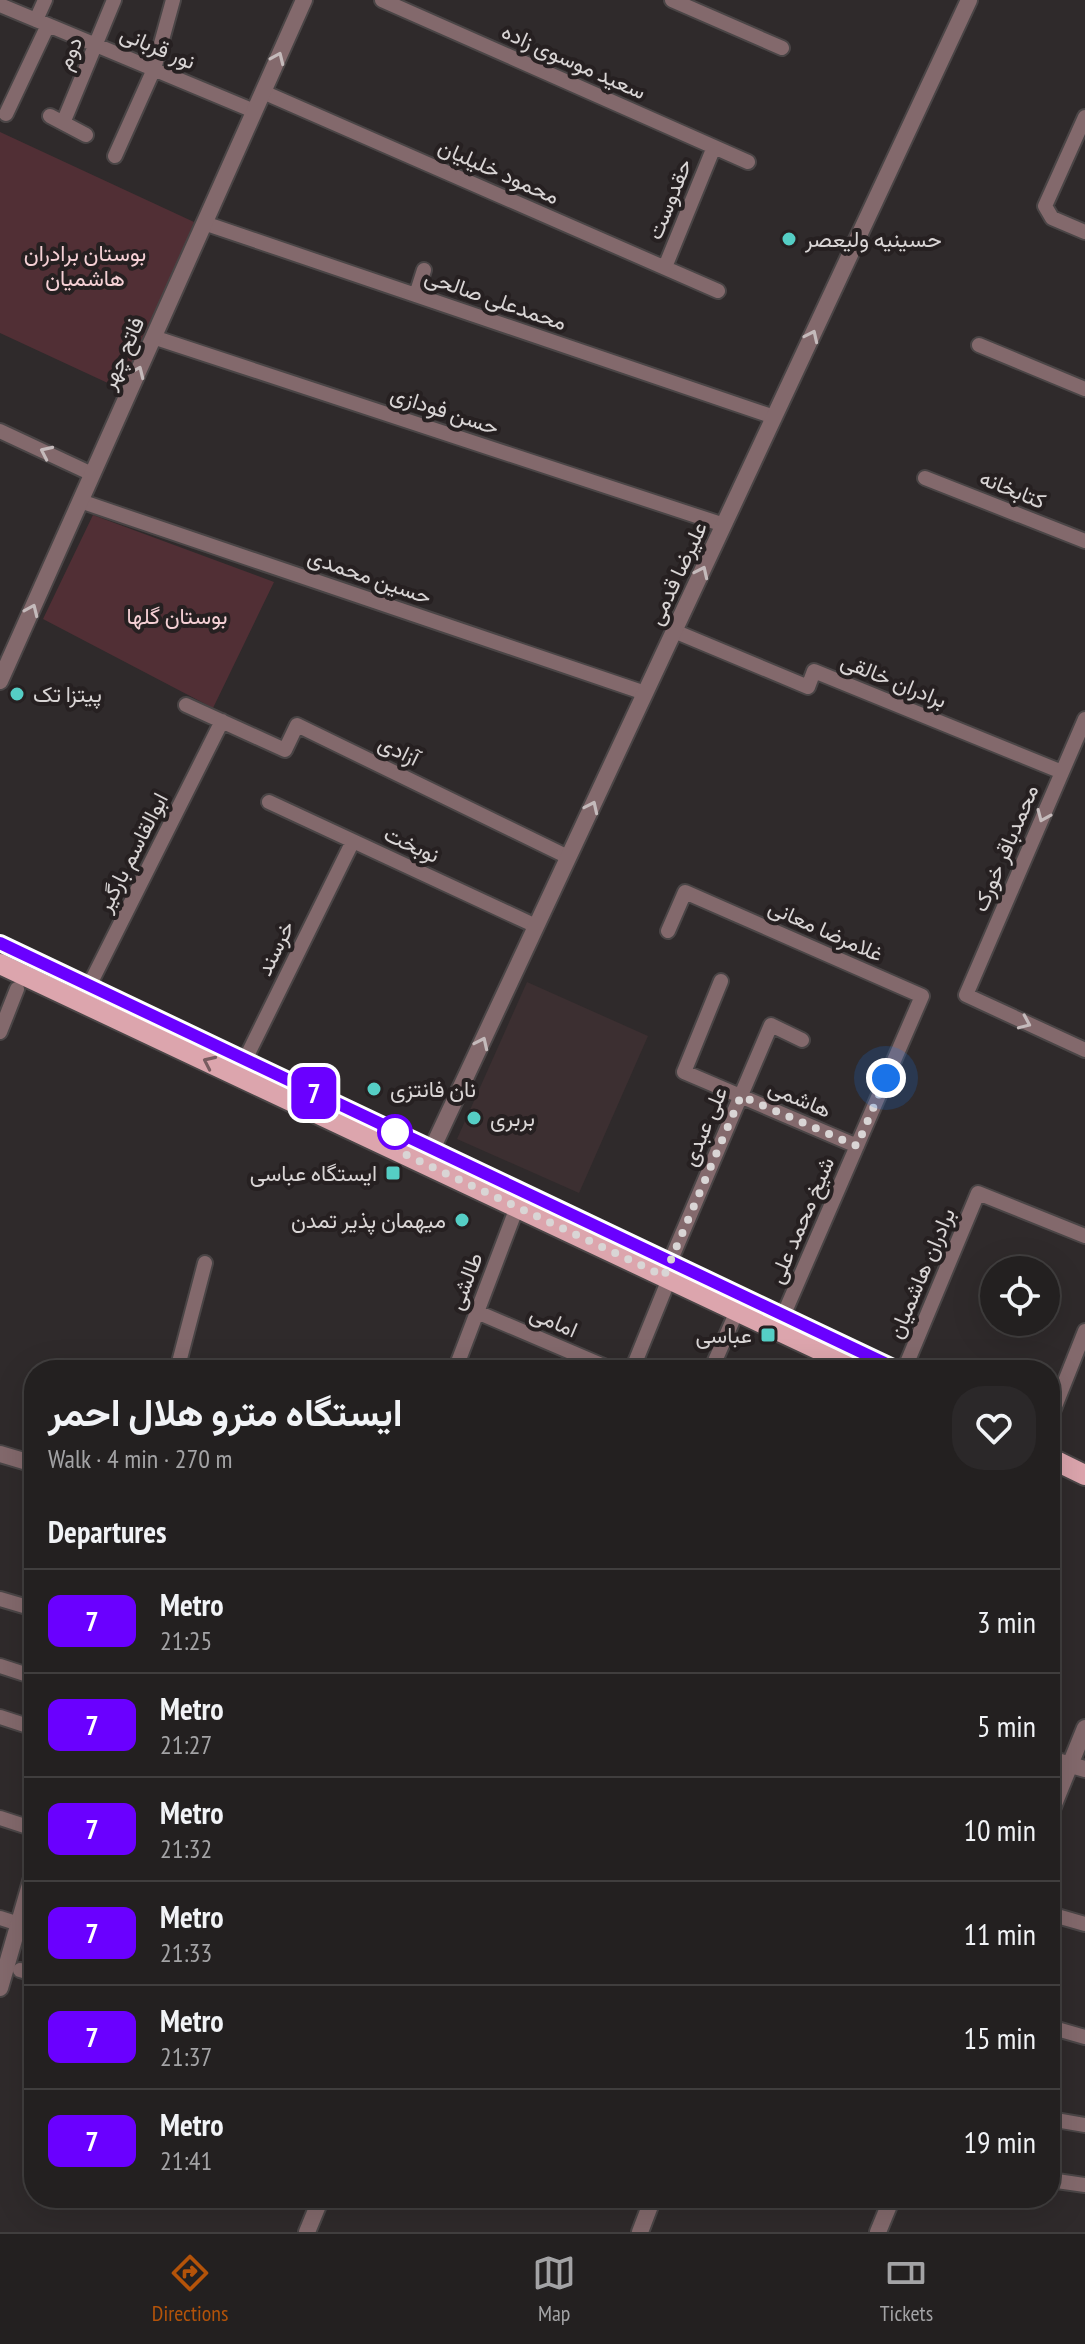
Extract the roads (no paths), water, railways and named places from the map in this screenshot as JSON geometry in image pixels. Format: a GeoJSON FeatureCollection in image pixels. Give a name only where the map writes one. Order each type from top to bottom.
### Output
{"type":"FeatureCollection","features":[{"type":"Feature","properties":{"kind":"main road"},"geometry":{"type":"LineString","coordinates":[[0,964],[841,1360]]}},
{"type":"Feature","properties":{"kind":"main road"},"geometry":{"type":"LineString","coordinates":[[1060,1463],[1085,1475]]}},
{"type":"Feature","properties":{"kind":"street"},"geometry":{"type":"LineString","coordinates":[[6,114],[42,22],[45,0]]}},
{"type":"Feature","properties":{"kind":"street","name":"دوم"},"geometry":{"type":"LineString","coordinates":[[86,135],[56,119],[97,45],[114,0]]}},
{"type":"Feature","properties":{"kind":"street"},"geometry":{"type":"LineString","coordinates":[[115,156],[154,69],[173,0]]}},
{"type":"Feature","properties":{"kind":"street","name":"فاتح چهر"},"geometry":{"type":"LineString","coordinates":[[0,681],[304,0]]}},
{"type":"Feature","properties":{"kind":"street","name":"سعید موسوی زاده"},"geometry":{"type":"LineString","coordinates":[[382,0],[748,162]]}},
{"type":"Feature","properties":{"kind":"street"},"geometry":{"type":"LineString","coordinates":[[672,0],[782,48]]}},
{"type":"Feature","properties":{"kind":"street","name":"علیرضا قدمی"},"geometry":{"type":"LineString","coordinates":[[425,1164],[969,0]]}},
{"type":"Feature","properties":{"kind":"street","name":"نور قربانی"},"geometry":{"type":"LineString","coordinates":[[0,5],[254,111]]}},
{"type":"Feature","properties":{"kind":"street","name":"محمود خلیلیان"},"geometry":{"type":"LineString","coordinates":[[263,92],[718,291]]}},
{"type":"Feature","properties":{"kind":"street"},"geometry":{"type":"LineString","coordinates":[[1085,117],[1045,206],[1046,212],[1085,232]]}},
{"type":"Feature","properties":{"kind":"street","name":"حقدوست"},"geometry":{"type":"LineString","coordinates":[[665,267],[714,147]]}},
{"type":"Feature","properties":{"kind":"street","name":"محمدعلی صالحی"},"geometry":{"type":"LineString","coordinates":[[204,223],[774,417]]}},
{"type":"Feature","properties":{"kind":"street"},"geometry":{"type":"LineString","coordinates":[[416,295],[424,270]]}},
{"type":"Feature","properties":{"kind":"street","name":"حسن فودازی"},"geometry":{"type":"LineString","coordinates":[[153,337],[724,525]]}},
{"type":"Feature","properties":{"kind":"street"},"geometry":{"type":"LineString","coordinates":[[979,345],[1085,389]]}},
{"type":"Feature","properties":{"kind":"street"},"geometry":{"type":"LineString","coordinates":[[0,431],[92,474]]}},
{"type":"Feature","properties":{"kind":"street","name":"کتابخانه"},"geometry":{"type":"LineString","coordinates":[[925,478],[1085,541]]}},
{"type":"Feature","properties":{"kind":"street","name":"حسین محمدی"},"geometry":{"type":"LineString","coordinates":[[80,501],[645,693]]}},
{"type":"Feature","properties":{"kind":"street","name":"برادران خالقی"},"geometry":{"type":"LineString","coordinates":[[674,631],[808,687],[814,671],[1062,772]]}},
{"type":"Feature","properties":{"kind":"street"},"geometry":{"type":"LineString","coordinates":[[186,705],[222,721]]}},
{"type":"Feature","properties":{"kind":"street","name":"محمدباقر خورک"},"geometry":{"type":"LineString","coordinates":[[1085,719],[966,995],[1085,1050]]}},
{"type":"Feature","properties":{"kind":"street","name":"آزادی"},"geometry":{"type":"LineString","coordinates":[[222,721],[285,750],[297,725],[568,857]]}},
{"type":"Feature","properties":{"kind":"street","name":"ابوالقاسم بارگیر"},"geometry":{"type":"LineString","coordinates":[[81,1002],[222,721]]}},
{"type":"Feature","properties":{"kind":"street","name":"نوبخت"},"geometry":{"type":"LineString","coordinates":[[269,802],[536,926]]}},
{"type":"Feature","properties":{"kind":"street","name":"خرسند"},"geometry":{"type":"LineString","coordinates":[[237,1076],[353,841]]}},
{"type":"Feature","properties":{"kind":"street","name":"غلامرضا معانی"},"geometry":{"type":"LineString","coordinates":[[668,931],[685,892],[922,996]]}},
{"type":"Feature","properties":{"kind":"street","name":"هاشمی"},"geometry":{"type":"LineString","coordinates":[[721,981],[684,1072],[857,1146]]}},
{"type":"Feature","properties":{"kind":"street"},"geometry":{"type":"LineString","coordinates":[[0,1032],[17,989]]}},
{"type":"Feature","properties":{"kind":"street","name":"شیخ محمد علی"},"geometry":{"type":"LineString","coordinates":[[777,1330],[922,996]]}},
{"type":"Feature","properties":{"kind":"street","name":"علی عبدی"},"geometry":{"type":"LineString","coordinates":[[666,1278],[771,1025],[802,1040]]}},
{"type":"Feature","properties":{"kind":"street","name":"برادران هاشمیان"},"geometry":{"type":"LineString","coordinates":[[908,1360],[978,1193],[1085,1236]]}},
{"type":"Feature","properties":{"kind":"street","name":"طالشی"},"geometry":{"type":"LineString","coordinates":[[459,1360],[517,1207]]}},
{"type":"Feature","properties":{"kind":"street"},"geometry":{"type":"LineString","coordinates":[[180,1360],[205,1263]]}},
{"type":"Feature","properties":{"kind":"street"},"geometry":{"type":"LineString","coordinates":[[636,1360],[666,1278]]}},
{"type":"Feature","properties":{"kind":"street"},"geometry":{"type":"LineString","coordinates":[[715,1360],[737,1311]]}},
{"type":"Feature","properties":{"kind":"street","name":"امامی"},"geometry":{"type":"LineString","coordinates":[[477,1312],[590,1360]]}},
{"type":"Feature","properties":{"kind":"street"},"geometry":{"type":"LineString","coordinates":[[1060,1394],[1085,1331]]}},
{"type":"Feature","properties":{"kind":"street"},"geometry":{"type":"LineString","coordinates":[[0,1454],[24,1461]]}},
{"type":"Feature","properties":{"kind":"street"},"geometry":{"type":"LineString","coordinates":[[0,1599],[24,1606]]}},
{"type":"Feature","properties":{"kind":"street"},"geometry":{"type":"LineString","coordinates":[[0,1666],[24,1674]]}},
{"type":"Feature","properties":{"kind":"street"},"geometry":{"type":"LineString","coordinates":[[0,1717],[24,1725]]}},
{"type":"Feature","properties":{"kind":"street"},"geometry":{"type":"LineString","coordinates":[[1060,1797],[1078,1767],[1085,1728]]}},
{"type":"Feature","properties":{"kind":"street"},"geometry":{"type":"LineString","coordinates":[[0,1818],[24,1826]]}},
{"type":"Feature","properties":{"kind":"street"},"geometry":{"type":"LineString","coordinates":[[0,1988],[24,1907]]}},
{"type":"Feature","properties":{"kind":"street"},"geometry":{"type":"LineString","coordinates":[[1060,1917],[1085,1924]]}},
{"type":"Feature","properties":{"kind":"street"},"geometry":{"type":"LineString","coordinates":[[0,1918],[19,1924]]}},
{"type":"Feature","properties":{"kind":"street"},"geometry":{"type":"LineString","coordinates":[[1060,2030],[1085,2037]]}},
{"type":"Feature","properties":{"kind":"street"},"geometry":{"type":"LineString","coordinates":[[1060,2121],[1085,2125]]}},
{"type":"Feature","properties":{"kind":"street"},"geometry":{"type":"LineString","coordinates":[[1060,2181],[1085,2185]]}},
{"type":"Feature","properties":{"kind":"street"},"geometry":{"type":"LineString","coordinates":[[307,2232],[317,2208]]}},
{"type":"Feature","properties":{"kind":"street"},"geometry":{"type":"LineString","coordinates":[[640,2232],[649,2208]]}},
{"type":"Feature","properties":{"kind":"street"},"geometry":{"type":"LineString","coordinates":[[878,2232],[888,2208]]}},
{"type":"Feature","properties":{"kind":"metro line","name":"7"},"geometry":{"type":"LineString","coordinates":[[0,943],[878,1360]]}},
{"type":"Feature","properties":{"kind":"place","name":"حسینیه ولیعصر"},"geometry":{"type":"Point","coordinates":[789,239]}},
{"type":"Feature","properties":{"kind":"place","name":"پیتزا تک"},"geometry":{"type":"Point","coordinates":[17,694]}},
{"type":"Feature","properties":{"kind":"place","name":"نان فانتزی"},"geometry":{"type":"Point","coordinates":[374,1089]}},
{"type":"Feature","properties":{"kind":"place","name":"بربری"},"geometry":{"type":"Point","coordinates":[474,1118]}},
{"type":"Feature","properties":{"kind":"place","name":"ایستگاه عباسی"},"geometry":{"type":"Point","coordinates":[393,1173]}},
{"type":"Feature","properties":{"kind":"place","name":"میهمان پذیر تمدن"},"geometry":{"type":"Point","coordinates":[462,1220]}},
{"type":"Feature","properties":{"kind":"place","name":"عباسی"},"geometry":{"type":"Point","coordinates":[768,1335]}},
{"type":"Feature","properties":{"kind":"park label","name":"بوستان برادران هاشمیان"},"geometry":{"type":"Point","coordinates":[85,266]}},
{"type":"Feature","properties":{"kind":"park label","name":"بوستان گلها"},"geometry":{"type":"Point","coordinates":[177,616]}}]}
